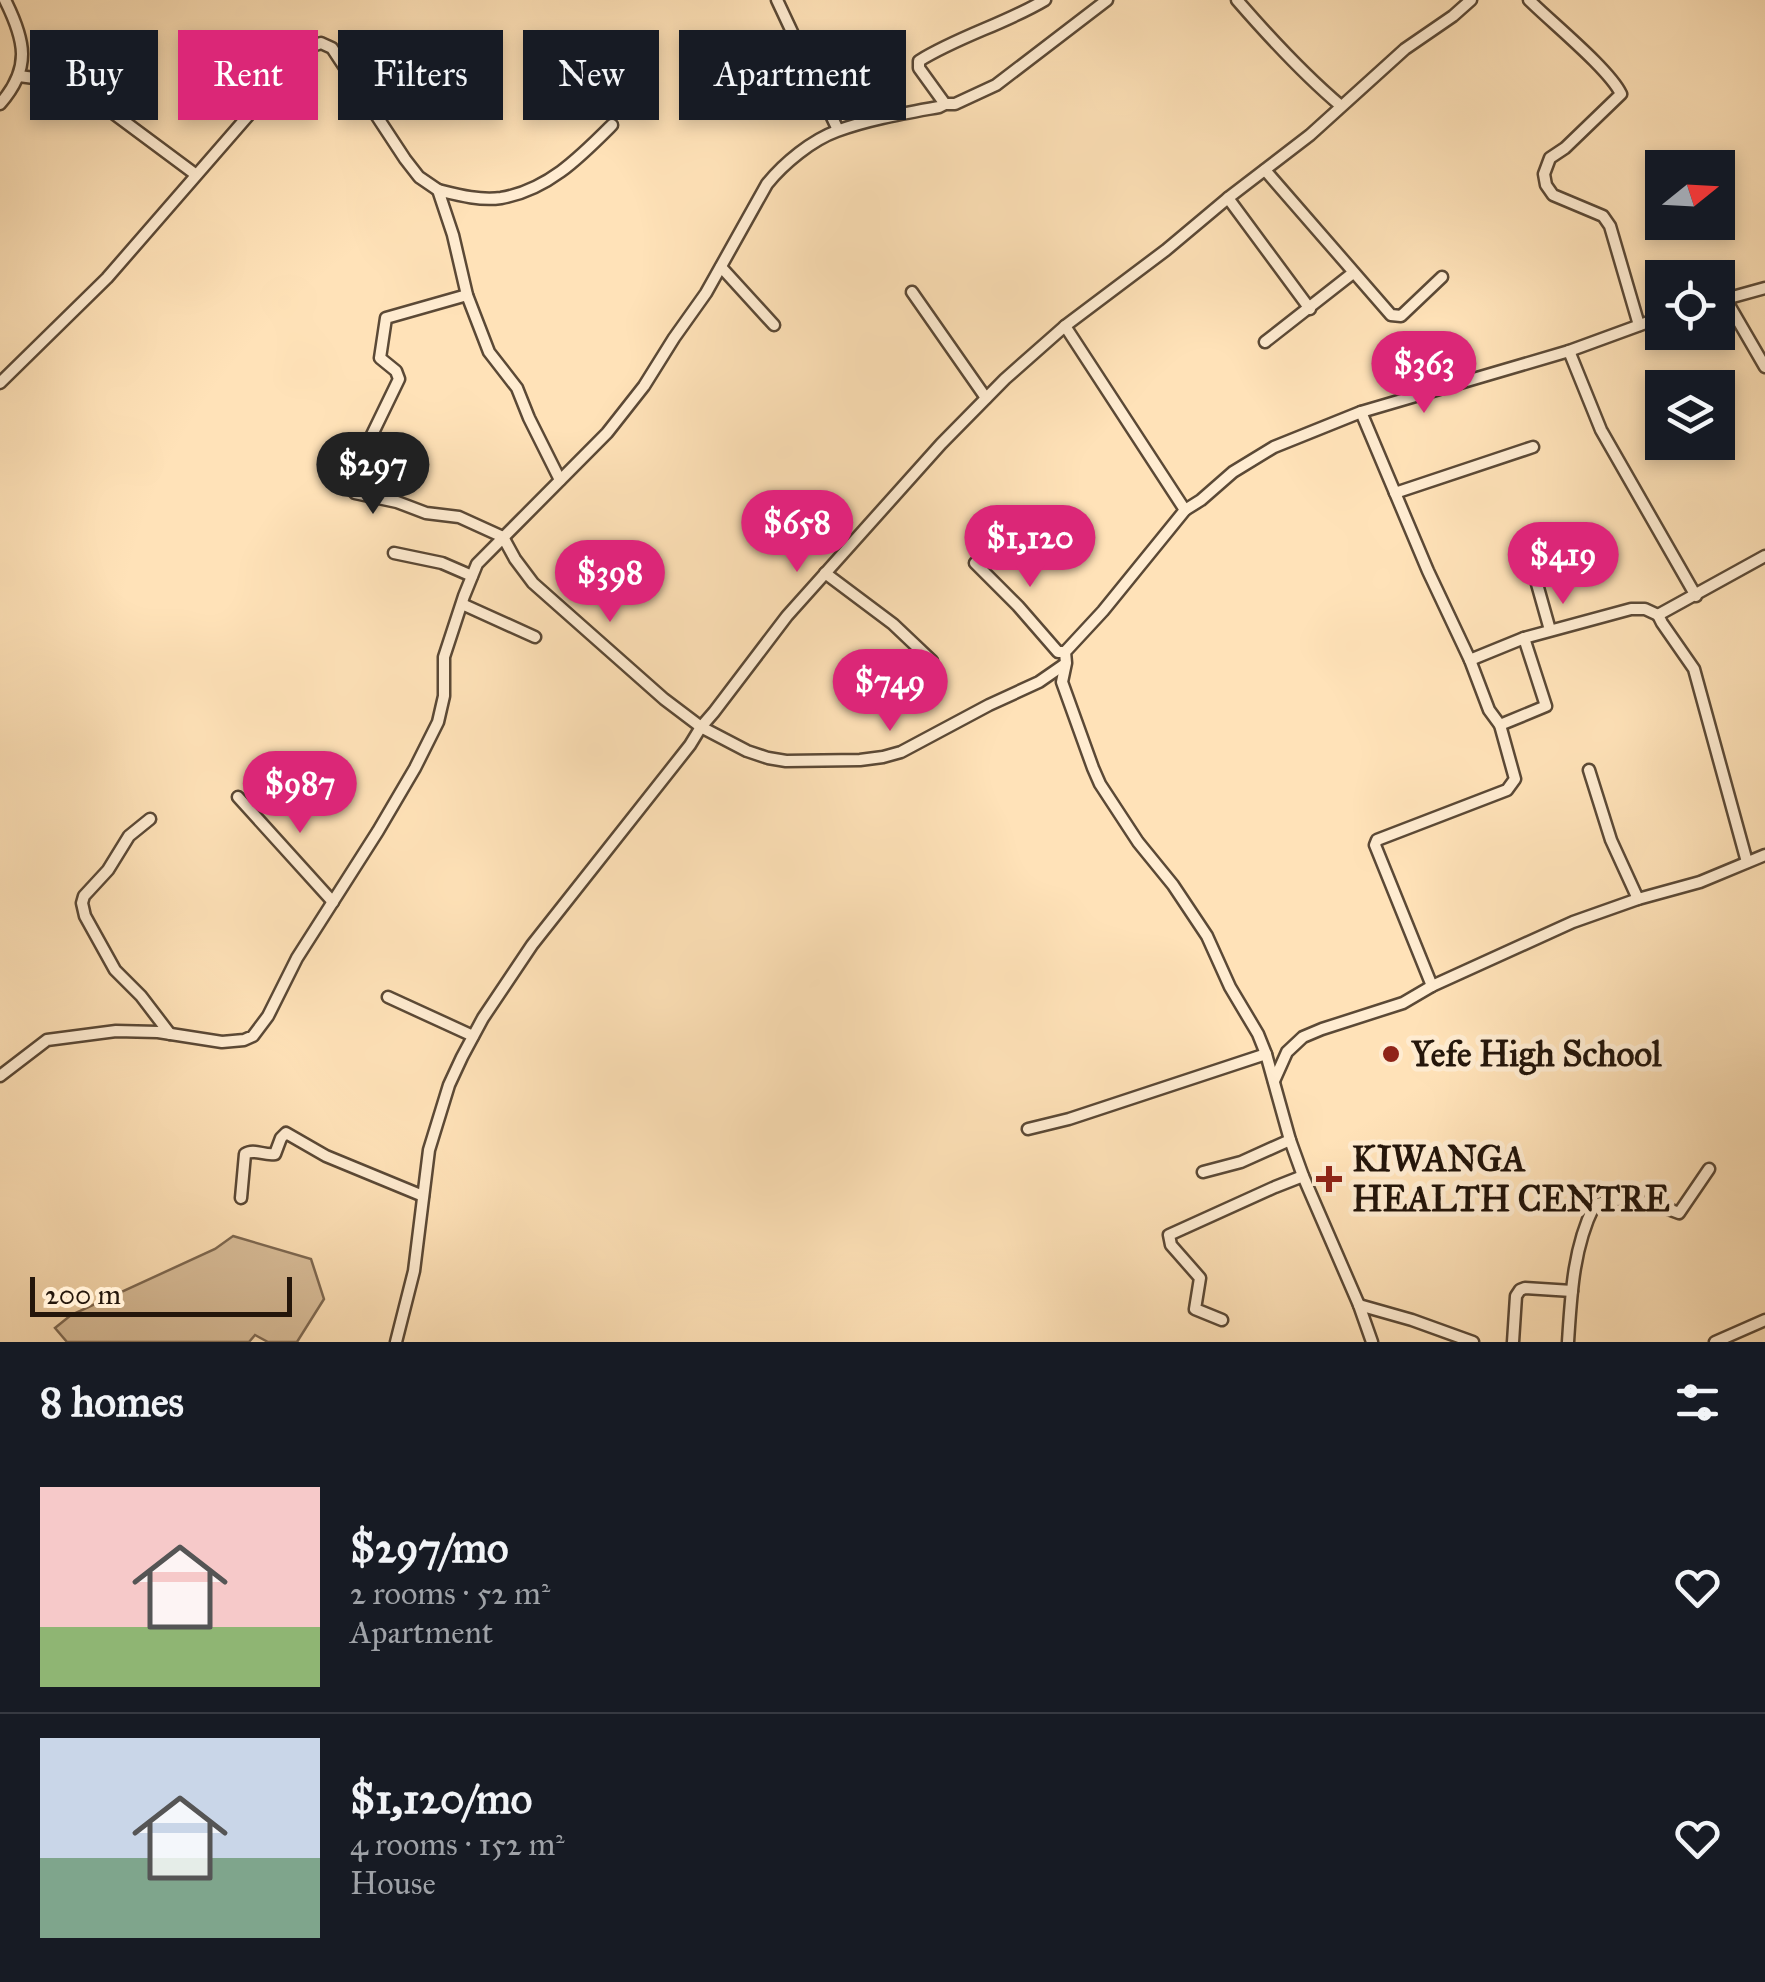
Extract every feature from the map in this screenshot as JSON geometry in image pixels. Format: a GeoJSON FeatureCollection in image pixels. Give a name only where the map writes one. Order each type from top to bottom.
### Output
{"type":"FeatureCollection","features":[{"type":"Feature","properties":{"kind":"street"},"geometry":{"type":"LineString","coordinates":[[0,104],[17,83],[22,66],[18,26],[5,0]]}},
{"type":"Feature","properties":{"kind":"street"},"geometry":{"type":"LineString","coordinates":[[777,0],[838,130]]}},
{"type":"Feature","properties":{"kind":"street"},"geometry":{"type":"LineString","coordinates":[[945,104],[919,68],[919,61],[942,46],[1045,0]]}},
{"type":"Feature","properties":{"kind":"street"},"geometry":{"type":"LineString","coordinates":[[0,1076],[46,1040],[116,1030],[222,1042],[253,1036],[388,815],[438,722],[444,696],[444,657],[477,564],[607,433],[644,386],[721,267],[774,175],[838,130],[954,104],[996,86],[1107,0]]}},
{"type":"Feature","properties":{"kind":"street"},"geometry":{"type":"LineString","coordinates":[[1238,0],[1273,42],[1341,106]]}},
{"type":"Feature","properties":{"kind":"street"},"geometry":{"type":"LineString","coordinates":[[396,1342],[412,1283],[429,1150],[449,1085],[473,1036],[532,945],[787,616],[941,444],[1065,326],[1310,135],[1404,50],[1472,0]]}},
{"type":"Feature","properties":{"kind":"street"},"geometry":{"type":"LineString","coordinates":[[1529,0],[1594,62],[1621,94],[1550,158],[1544,174],[1553,194],[1602,216],[1610,226],[1639,324]]}},
{"type":"Feature","properties":{"kind":"street"},"geometry":{"type":"LineString","coordinates":[[0,384],[107,278],[307,48],[320,43],[332,48],[419,177],[438,190],[468,197],[500,198],[541,185],[570,167],[612,126]]}},
{"type":"Feature","properties":{"kind":"street"},"geometry":{"type":"LineString","coordinates":[[19,76],[78,87],[195,174]]}},
{"type":"Feature","properties":{"kind":"street"},"geometry":{"type":"LineString","coordinates":[[1265,170],[1391,315],[1405,313],[1442,278]]}},
{"type":"Feature","properties":{"kind":"street"},"geometry":{"type":"LineString","coordinates":[[438,190],[467,295],[489,352],[516,388],[560,480]]}},
{"type":"Feature","properties":{"kind":"street"},"geometry":{"type":"LineString","coordinates":[[1228,198],[1310,309]]}},
{"type":"Feature","properties":{"kind":"street"},"geometry":{"type":"LineString","coordinates":[[721,267],[774,326]]}},
{"type":"Feature","properties":{"kind":"street"},"geometry":{"type":"LineString","coordinates":[[1265,342],[1353,273]]}},
{"type":"Feature","properties":{"kind":"street"},"geometry":{"type":"LineString","coordinates":[[1735,296],[1765,288]]}},
{"type":"Feature","properties":{"kind":"street"},"geometry":{"type":"LineString","coordinates":[[912,292],[986,398]]}},
{"type":"Feature","properties":{"kind":"street"},"geometry":{"type":"LineString","coordinates":[[467,295],[386,318],[380,358],[398,373],[398,384],[362,452],[350,483],[355,493],[426,513],[459,517],[504,537],[514,559],[533,583],[700,726],[768,758],[811,761],[883,757],[1040,682],[1065,658],[1185,510],[1233,472],[1274,447],[1361,412],[1569,352],[1645,322]]}},
{"type":"Feature","properties":{"kind":"street"},"geometry":{"type":"LineString","coordinates":[[1735,321],[1765,367]]}},
{"type":"Feature","properties":{"kind":"street"},"geometry":{"type":"LineString","coordinates":[[1065,326],[1185,510]]}},
{"type":"Feature","properties":{"kind":"street"},"geometry":{"type":"LineString","coordinates":[[1569,352],[1601,430],[1696,596]]}},
{"type":"Feature","properties":{"kind":"street"},"geometry":{"type":"LineString","coordinates":[[1361,412],[1489,710],[1500,724],[1515,779],[1508,790],[1377,840],[1374,845],[1432,986]]}},
{"type":"Feature","properties":{"kind":"street"},"geometry":{"type":"LineString","coordinates":[[1395,493],[1533,447]]}},
{"type":"Feature","properties":{"kind":"street"},"geometry":{"type":"LineString","coordinates":[[394,552],[442,563],[472,576]]}},
{"type":"Feature","properties":{"kind":"street"},"geometry":{"type":"LineString","coordinates":[[1528,552],[1550,630]]}},
{"type":"Feature","properties":{"kind":"street"},"geometry":{"type":"LineString","coordinates":[[1658,615],[1765,556]]}},
{"type":"Feature","properties":{"kind":"street"},"geometry":{"type":"LineString","coordinates":[[974,563],[1065,658]]}},
{"type":"Feature","properties":{"kind":"street"},"geometry":{"type":"LineString","coordinates":[[825,573],[893,624],[932,661]]}},
{"type":"Feature","properties":{"kind":"street"},"geometry":{"type":"LineString","coordinates":[[462,604],[536,637]]}},
{"type":"Feature","properties":{"kind":"street"},"geometry":{"type":"LineString","coordinates":[[1470,660],[1524,638],[1631,609],[1645,609],[1658,615],[1694,669],[1747,862]]}},
{"type":"Feature","properties":{"kind":"street"},"geometry":{"type":"LineString","coordinates":[[1500,724],[1546,706],[1524,638]]}},
{"type":"Feature","properties":{"kind":"street"},"geometry":{"type":"LineString","coordinates":[[1065,658],[1062,682],[1100,784],[1207,936],[1266,1054],[1303,1176],[1360,1305],[1372,1342]]}},
{"type":"Feature","properties":{"kind":"street"},"geometry":{"type":"LineString","coordinates":[[1589,770],[1611,840],[1638,899]]}},
{"type":"Feature","properties":{"kind":"street"},"geometry":{"type":"LineString","coordinates":[[238,797],[332,902]]}},
{"type":"Feature","properties":{"kind":"street"},"geometry":{"type":"LineString","coordinates":[[150,819],[129,836],[82,902],[85,916],[115,970],[141,996],[169,1034],[178,1037]]}},
{"type":"Feature","properties":{"kind":"street"},"geometry":{"type":"LineString","coordinates":[[1274,1081],[1286,1052],[1303,1037],[1403,1003],[1573,922],[1700,882],[1765,855]]}},
{"type":"Feature","properties":{"kind":"street"},"geometry":{"type":"LineString","coordinates":[[388,998],[473,1036]]}},
{"type":"Feature","properties":{"kind":"street"},"geometry":{"type":"LineString","coordinates":[[1028,1129],[1266,1054]]}},
{"type":"Feature","properties":{"kind":"street"},"geometry":{"type":"LineString","coordinates":[[240,1198],[245,1154],[274,1154],[286,1133],[326,1156],[423,1196]]}},
{"type":"Feature","properties":{"kind":"street"},"geometry":{"type":"LineString","coordinates":[[1203,1172],[1241,1162],[1290,1140]]}},
{"type":"Feature","properties":{"kind":"street"},"geometry":{"type":"LineString","coordinates":[[1568,1342],[1572,1291],[1584,1226],[1594,1206],[1639,1201],[1679,1212],[1709,1169]]}},
{"type":"Feature","properties":{"kind":"street"},"geometry":{"type":"LineString","coordinates":[[1222,1320],[1196,1308],[1200,1278],[1171,1245],[1168,1235],[1303,1176]]}},
{"type":"Feature","properties":{"kind":"street"},"geometry":{"type":"LineString","coordinates":[[1513,1342],[1516,1296],[1520,1290],[1572,1291]]}},
{"type":"Feature","properties":{"kind":"street"},"geometry":{"type":"LineString","coordinates":[[1360,1305],[1473,1342]]}},
{"type":"Feature","properties":{"kind":"street"},"geometry":{"type":"LineString","coordinates":[[1715,1342],[1765,1320]]}},
{"type":"Feature","properties":{"kind":"shaded area"},"geometry":{"type":"Polygon","coordinates":[[[233,1236],[311,1259],[324,1299],[297,1342],[268,1342],[255,1335],[249,1342],[67,1342],[55,1328],[71,1315],[215,1249],[233,1236]]]}},
{"type":"Feature","properties":{"kind":"place","name":"Yefe High School"},"geometry":{"type":"Point","coordinates":[1391,1054]}},
{"type":"Feature","properties":{"kind":"place","name":"KIWANGA HEALTH CENTRE"},"geometry":{"type":"Point","coordinates":[1329,1179]}}]}
